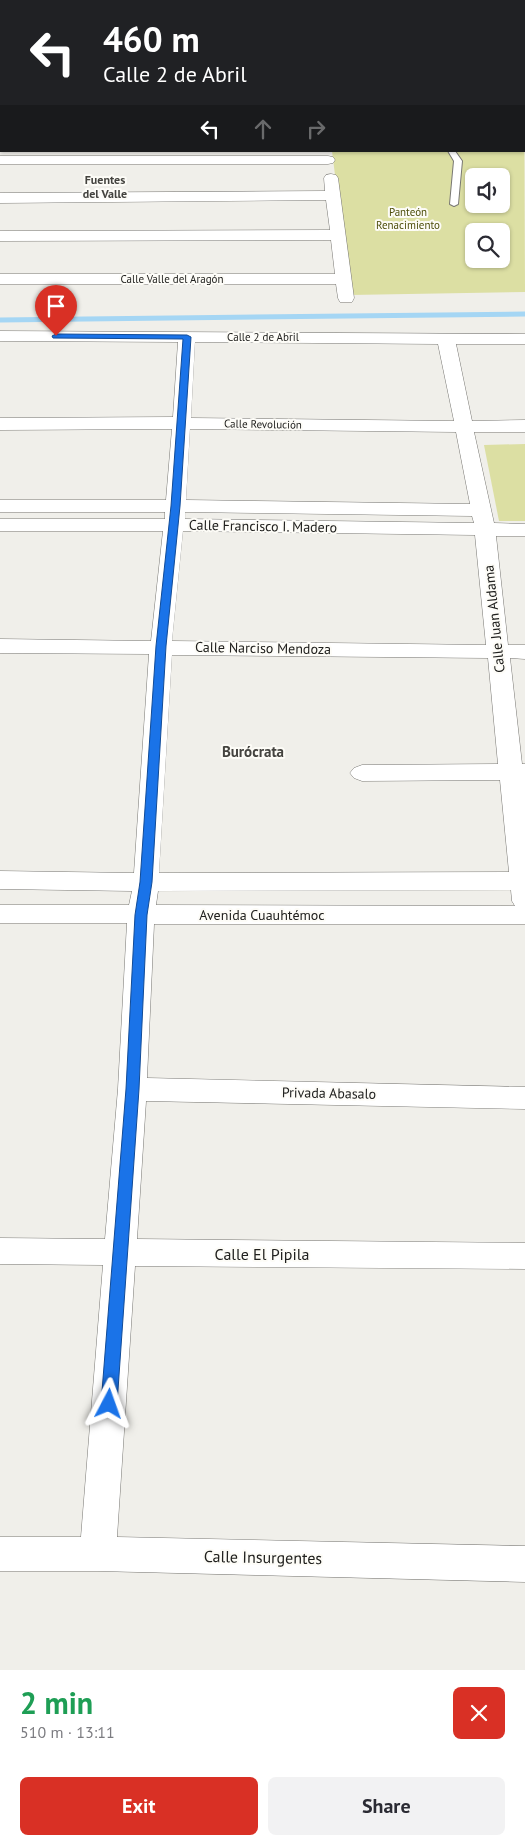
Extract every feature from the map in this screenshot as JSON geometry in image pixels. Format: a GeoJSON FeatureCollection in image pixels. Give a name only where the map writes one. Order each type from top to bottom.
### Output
{"type":"FeatureCollection","features":[{"type":"Feature","properties":{"kind":"street"},"geometry":{"type":"LineString","coordinates":[[0,160],[327,155],[346,298]]}},
{"type":"Feature","properties":{"kind":"street"},"geometry":{"type":"LineString","coordinates":[[0,198],[333,195]]}},
{"type":"Feature","properties":{"kind":"street"},"geometry":{"type":"LineString","coordinates":[[0,236],[338,235]]}},
{"type":"Feature","properties":{"kind":"street","name":"Calle Valle del Aragón"},"geometry":{"type":"LineString","coordinates":[[0,278],[343,279]]}},
{"type":"Feature","properties":{"kind":"street","name":"Calle 2 de Abril"},"geometry":{"type":"LineString","coordinates":[[0,336],[525,339]]}},
{"type":"Feature","properties":{"kind":"street"},"geometry":{"type":"LineString","coordinates":[[98,1554],[132,1089],[141,915],[146,882],[161,646],[175,516],[187,337]]}},
{"type":"Feature","properties":{"kind":"street","name":"Calle Juan Aldama"},"geometry":{"type":"LineString","coordinates":[[446,339],[483,520],[498,651],[518,772],[524,888]]}},
{"type":"Feature","properties":{"kind":"street","name":"Calle Revolución"},"geometry":{"type":"LineString","coordinates":[[0,424],[181,423],[464,428],[525,426]]}},
{"type":"Feature","properties":{"kind":"street","name":"Calle Francisco I. Madero"},"geometry":{"type":"LineString","coordinates":[[0,506],[175,516],[483,520],[525,530]]}},
{"type":"Feature","properties":{"kind":"street","name":"Calle Francisco I. Madero"},"geometry":{"type":"LineString","coordinates":[[0,525],[175,516]]}},
{"type":"Feature","properties":{"kind":"street","name":"Calle Narciso Mendoza"},"geometry":{"type":"LineString","coordinates":[[0,646],[161,646],[525,652]]}},
{"type":"Feature","properties":{"kind":"street"},"geometry":{"type":"LineString","coordinates":[[362,773],[518,772]]}},
{"type":"Feature","properties":{"kind":"street"},"geometry":{"type":"LineString","coordinates":[[0,880],[524,888]]}},
{"type":"Feature","properties":{"kind":"street","name":"Avenida Cuauhtémoc"},"geometry":{"type":"LineString","coordinates":[[0,914],[525,915]]}},
{"type":"Feature","properties":{"kind":"street","name":"Privada Abasalo"},"geometry":{"type":"LineString","coordinates":[[132,1089],[525,1098]]}},
{"type":"Feature","properties":{"kind":"street","name":"Calle El Pipila"},"geometry":{"type":"LineString","coordinates":[[0,1252],[525,1256]]}},
{"type":"Feature","properties":{"kind":"street","name":"Calle Insurgentes"},"geometry":{"type":"LineString","coordinates":[[0,1554],[98,1554],[525,1564]]}},
{"type":"Feature","properties":{"kind":"lane"},"geometry":{"type":"LineString","coordinates":[[452,152],[458,161],[454,204]]}},
{"type":"Feature","properties":{"kind":"green space","name":"Panteón Renacimiento"},"geometry":{"type":"Polygon","coordinates":[[[332,152],[524,152],[525,292],[350,295],[332,152]]]}},
{"type":"Feature","properties":{"kind":"green space"},"geometry":{"type":"Polygon","coordinates":[[[525,444],[525,521],[499,521],[484,445],[525,444]]]}},
{"type":"Feature","properties":{"kind":"waterway"},"geometry":{"type":"LineString","coordinates":[[0,320],[525,314]]}},
{"type":"Feature","properties":{"kind":"district","name":"Fuentes del Valle"},"geometry":{"type":"Point","coordinates":[105,186]}},
{"type":"Feature","properties":{"kind":"district","name":"Burócrata"},"geometry":{"type":"Point","coordinates":[253,751]}},
{"type":"Feature","properties":{"kind":"route"},"geometry":{"type":"LineString","coordinates":[[56,336],[187,337],[176,506],[161,646],[146,882],[141,915],[132,1089],[109,1404]]}}]}
